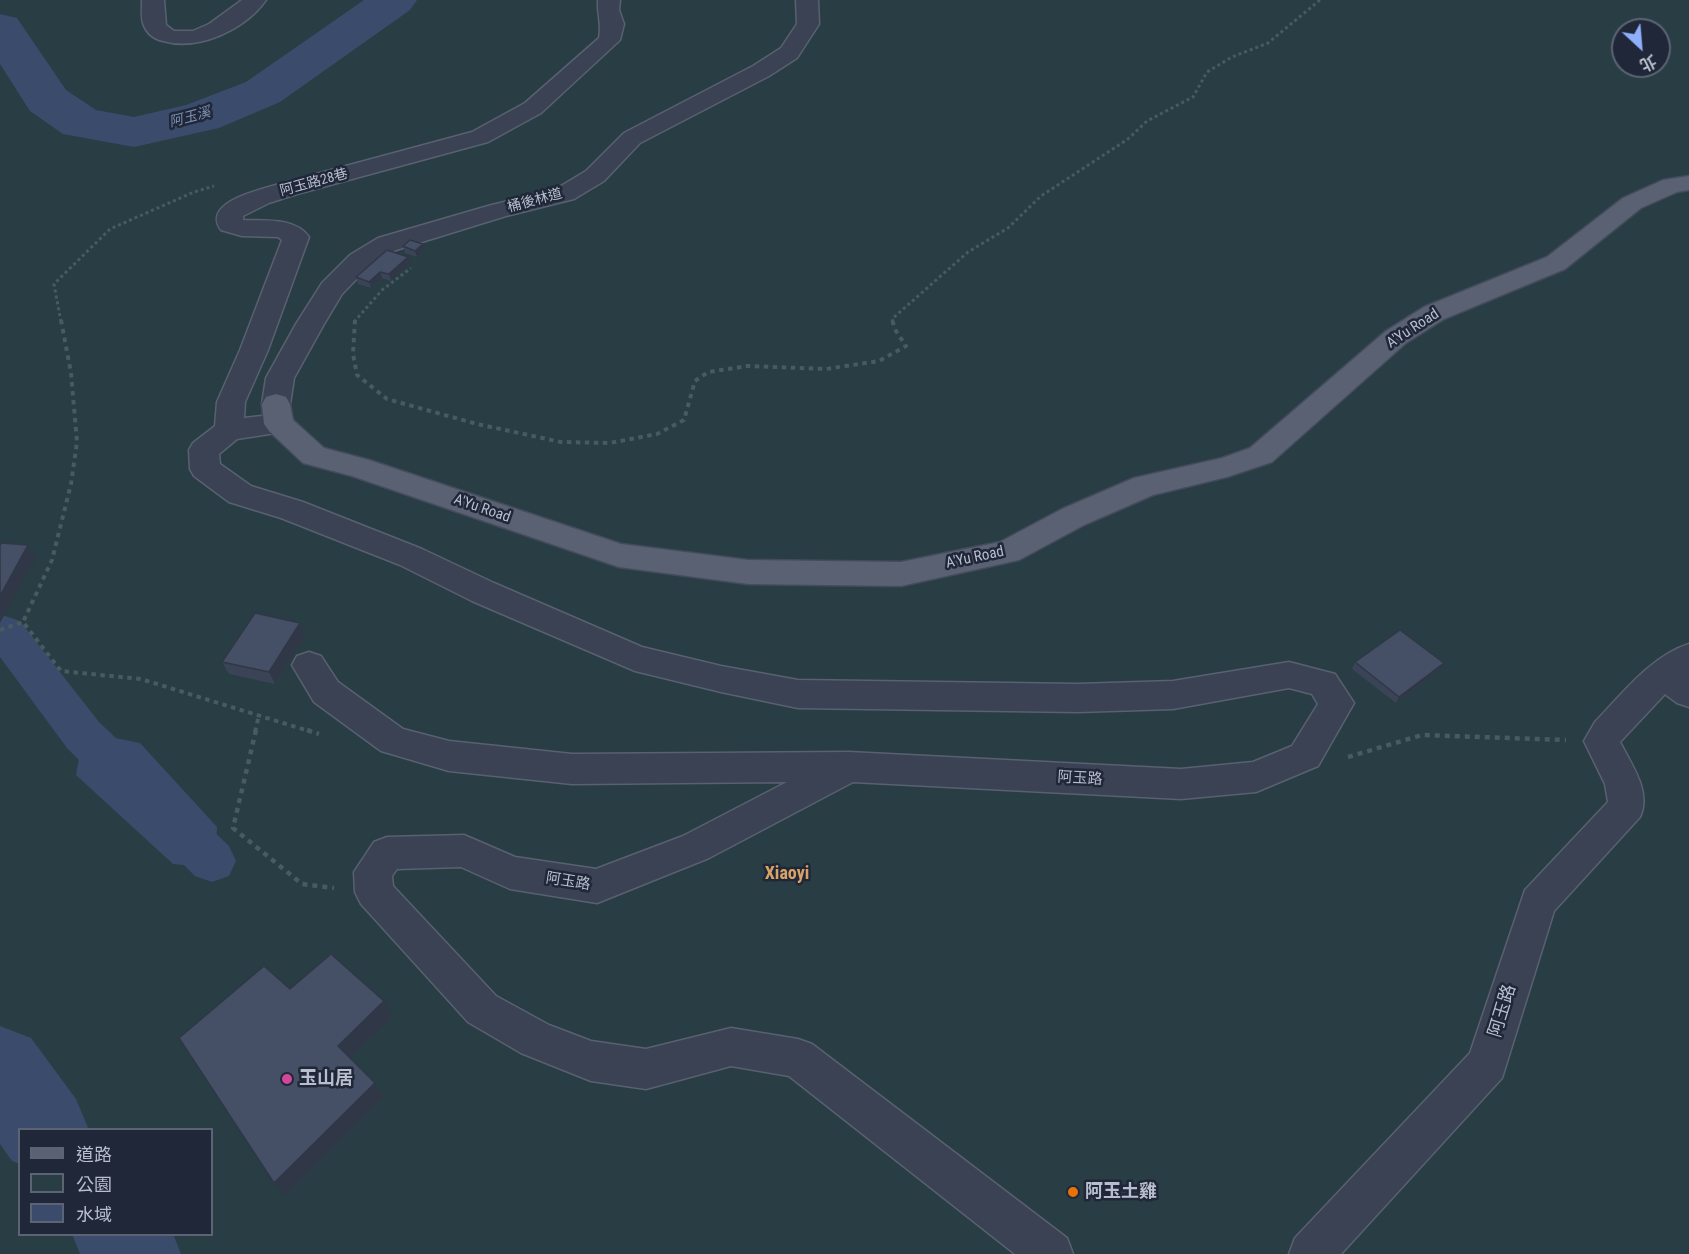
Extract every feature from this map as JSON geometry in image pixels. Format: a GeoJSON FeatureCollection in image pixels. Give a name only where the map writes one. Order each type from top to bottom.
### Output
{"type":"FeatureCollection","features":[{"type":"Feature","properties":{"kind":"main road","name":"A'Yu Road"},"geometry":{"type":"LineString","coordinates":[[278,414],[314,456],[358,467],[620,555],[748,572],[901,574],[1008,552],[1073,518],[1145,486],[1227,467],[1260,455],[1396,337],[1434,314],[1556,263],[1632,203],[1672,185],[1689,183]]}},
{"type":"Feature","properties":{"kind":"street"},"geometry":{"type":"LineString","coordinates":[[153,0],[154,25],[163,34],[178,38],[198,37],[223,26],[255,0]]}},
{"type":"Feature","properties":{"kind":"street","name":"阿玉路28巷"},"geometry":{"type":"LineString","coordinates":[[229,430],[231,402],[254,350],[296,237],[284,230],[230,225],[230,212],[260,198],[288,189],[480,137],[533,108],[609,40],[613,24],[608,10],[609,0]]}},
{"type":"Feature","properties":{"kind":"street","name":"桶後林道"},"geometry":{"type":"LineString","coordinates":[[278,414],[280,378],[332,289],[359,261],[387,244],[497,211],[565,194],[595,176],[632,138],[761,71],[789,53],[808,24],[807,0]]}},
{"type":"Feature","properties":{"kind":"street"},"geometry":{"type":"LineString","coordinates":[[278,414],[229,430],[204,450],[205,469],[240,494],[292,510],[411,557],[483,592],[635,658],[721,679],[798,694],[1078,698],[1173,695],[1289,675],[1323,684],[1337,703],[1305,756]]}},
{"type":"Feature","properties":{"kind":"street"},"geometry":{"type":"LineString","coordinates":[[309,665],[326,692],[393,741],[448,756],[572,769],[849,767]]}},
{"type":"Feature","properties":{"kind":"street"},"geometry":{"type":"LineString","coordinates":[[1602,741],[1607,732],[1680,675]]}},
{"type":"Feature","properties":{"kind":"street","name":"阿玉路"},"geometry":{"type":"LineString","coordinates":[[1311,1254],[1487,1064],[1538,902],[1627,806],[1623,784],[1602,741]]}},
{"type":"Feature","properties":{"kind":"street","name":"阿玉路"},"geometry":{"type":"LineString","coordinates":[[374,892],[373,872],[387,853],[464,851],[510,873],[597,886],[696,847],[849,767],[1181,784],[1256,777],[1305,756]]}},
{"type":"Feature","properties":{"kind":"street"},"geometry":{"type":"LineString","coordinates":[[374,892],[482,1009],[535,1040],[591,1061],[646,1069],[731,1047],[798,1058],[1050,1254]]}},
{"type":"Feature","properties":{"kind":"path"},"geometry":{"type":"LineString","coordinates":[[416,264],[382,290],[354,322],[353,354],[357,375],[387,399],[477,424],[561,442],[610,443],[657,434],[684,420],[695,381],[708,372],[748,366],[826,369],[879,361],[906,346],[896,331],[892,319],[968,252],[1008,228],[1041,196],[1128,139],[1147,121],[1193,97],[1207,72],[1232,57],[1268,43],[1320,0]]}},
{"type":"Feature","properties":{"kind":"path"},"geometry":{"type":"LineString","coordinates":[[0,630],[23,622]]}},
{"type":"Feature","properties":{"kind":"path"},"geometry":{"type":"LineString","coordinates":[[259,715],[233,828],[302,884],[374,892]]}},
{"type":"Feature","properties":{"kind":"path"},"geometry":{"type":"LineString","coordinates":[[1305,756],[1315,767],[1422,735],[1602,741]]}},
{"type":"Feature","properties":{"kind":"green space"},"geometry":{"type":"Polygon","coordinates":[[[0,0],[1689,0],[1689,1254],[0,1254],[0,0]]]}},
{"type":"Feature","properties":{"kind":"water"},"geometry":{"type":"Polygon","coordinates":[[[100,735],[140,743],[217,827],[216,850],[195,866],[173,864],[76,775],[81,747],[100,735]]]}},
{"type":"Feature","properties":{"kind":"building"},"geometry":{"type":"Polygon","coordinates":[[[410,240],[423,244],[415,251],[403,246],[410,240]]]}},
{"type":"Feature","properties":{"kind":"building"},"geometry":{"type":"Polygon","coordinates":[[[387,250],[408,257],[389,274],[380,272],[369,282],[356,277],[387,250]]]}},
{"type":"Feature","properties":{"kind":"building"},"geometry":{"type":"Polygon","coordinates":[[[2,543],[28,545],[0,596],[0,545],[2,543]]]}},
{"type":"Feature","properties":{"kind":"building"},"geometry":{"type":"Polygon","coordinates":[[[255,613],[300,623],[269,672],[222,662],[255,613]]]}},
{"type":"Feature","properties":{"kind":"building"},"geometry":{"type":"Polygon","coordinates":[[[1400,630],[1444,663],[1399,697],[1355,662],[1400,630]]]}},
{"type":"Feature","properties":{"kind":"building","name":"玉山居"},"geometry":{"type":"Polygon","coordinates":[[[331,954],[384,1001],[338,1046],[375,1083],[274,1183],[179,1038],[264,966],[290,989],[331,954]]]}},
{"type":"Feature","properties":{"kind":"waterway","name":"阿玉溪"},"geometry":{"type":"LineString","coordinates":[[0,28],[48,100],[81,123],[134,132],[201,117],[263,92],[394,0]]}},
{"type":"Feature","properties":{"kind":"waterway"},"geometry":{"type":"LineString","coordinates":[[5,632],[83,735],[212,861]]}},
{"type":"Feature","properties":{"kind":"waterway"},"geometry":{"type":"LineString","coordinates":[[0,1068],[43,1128]]}},
{"type":"Feature","properties":{"kind":"waterway"},"geometry":{"type":"LineString","coordinates":[[120,1236],[133,1254]]}},
{"type":"Feature","properties":{"kind":"place","name":"玉山居"},"geometry":{"type":"Point","coordinates":[287,1079]}},
{"type":"Feature","properties":{"kind":"place","name":"阿玉土雞"},"geometry":{"type":"Point","coordinates":[1073,1192]}},
{"type":"Feature","properties":{"kind":"district","name":"Xiaoyi"},"geometry":{"type":"Point","coordinates":[787,874]}}]}
